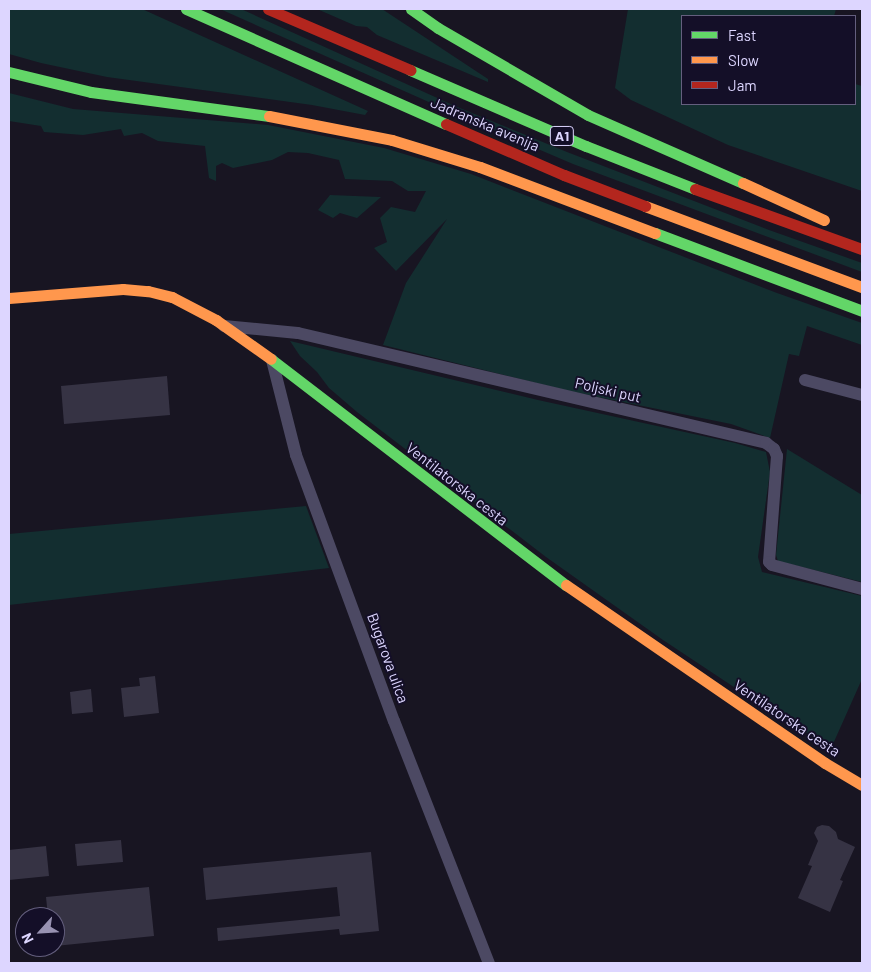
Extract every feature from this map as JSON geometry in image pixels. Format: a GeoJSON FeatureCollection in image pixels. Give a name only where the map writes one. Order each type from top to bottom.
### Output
{"type":"FeatureCollection","features":[{"type":"Feature","properties":{"kind":"main road","name":"Jadranska avenija"},"geometry":{"type":"LineString","coordinates":[[186,9],[360,87],[564,174],[862,287]]}},
{"type":"Feature","properties":{"kind":"main road","name":"Jadranska avenija"},"geometry":{"type":"LineString","coordinates":[[268,9],[586,146],[703,192],[862,249]]}},
{"type":"Feature","properties":{"kind":"main road"},"geometry":{"type":"LineString","coordinates":[[411,9],[438,28],[588,115],[663,146],[709,169],[835,225]]}},
{"type":"Feature","properties":{"kind":"main road"},"geometry":{"type":"LineString","coordinates":[[9,72],[91,92],[292,119],[392,140],[480,167],[862,311]]}},
{"type":"Feature","properties":{"kind":"main road","name":"Ventilatorska cesta"},"geometry":{"type":"LineString","coordinates":[[9,298],[123,290],[148,292],[172,297],[224,326],[272,360],[543,569],[825,763],[862,785]]}},
{"type":"Feature","properties":{"kind":"street","name":"Poljski put"},"geometry":{"type":"LineString","coordinates":[[224,326],[298,333],[766,443],[774,449],[777,456],[769,562],[772,565],[862,589]]}},
{"type":"Feature","properties":{"kind":"street","name":"Bugarova ulica"},"geometry":{"type":"LineString","coordinates":[[272,360],[296,455],[394,721],[488,963]]}},
{"type":"Feature","properties":{"kind":"street"},"geometry":{"type":"LineString","coordinates":[[805,380],[862,395]]}},
{"type":"Feature","properties":{"kind":"green space"},"geometry":{"type":"Polygon","coordinates":[[[9,9],[142,9],[368,111],[365,115],[312,105],[107,77],[9,54],[9,9]]]}},
{"type":"Feature","properties":{"kind":"green space"},"geometry":{"type":"Polygon","coordinates":[[[220,9],[241,9],[455,106],[567,152],[769,230],[862,263],[862,272],[573,164],[220,9]]]}},
{"type":"Feature","properties":{"kind":"green space"},"geometry":{"type":"Polygon","coordinates":[[[317,9],[382,9],[488,79],[488,82],[377,35],[367,27],[356,26],[317,9]]]}},
{"type":"Feature","properties":{"kind":"green space"},"geometry":{"type":"Polygon","coordinates":[[[628,9],[836,9],[834,15],[681,15],[681,105],[856,105],[856,84],[862,86],[862,191],[728,145],[631,100],[615,88],[628,9]]]}},
{"type":"Feature","properties":{"kind":"green space"},"geometry":{"type":"Polygon","coordinates":[[[9,93],[73,109],[268,125],[384,148],[471,174],[777,293],[862,323],[862,345],[807,326],[799,356],[789,354],[770,438],[731,424],[569,391],[383,345],[406,283],[447,219],[396,271],[374,248],[387,242],[380,218],[391,207],[415,212],[426,191],[408,191],[392,181],[345,179],[339,160],[308,153],[288,152],[272,160],[233,168],[222,163],[216,166],[216,181],[209,178],[205,146],[158,141],[142,133],[124,136],[121,129],[83,135],[44,132],[41,126],[9,121],[9,93]]]}},
{"type":"Feature","properties":{"kind":"green space"},"geometry":{"type":"Polygon","coordinates":[[[330,195],[381,197],[357,218],[340,213],[333,218],[318,210],[330,195]]]}},
{"type":"Feature","properties":{"kind":"green space"},"geometry":{"type":"Polygon","coordinates":[[[290,341],[538,400],[735,443],[766,452],[770,472],[758,557],[762,572],[862,596],[862,679],[833,744],[820,740],[791,725],[663,640],[546,557],[357,412],[329,388],[317,372],[300,356],[290,341]]]}},
{"type":"Feature","properties":{"kind":"green space"},"geometry":{"type":"Polygon","coordinates":[[[787,449],[862,495],[862,582],[778,561],[776,555],[787,449]]]}},
{"type":"Feature","properties":{"kind":"green space"},"geometry":{"type":"Polygon","coordinates":[[[306,506],[329,568],[9,605],[9,534],[306,506]]]}},
{"type":"Feature","properties":{"kind":"building"},"geometry":{"type":"Polygon","coordinates":[[[167,376],[170,415],[64,424],[61,386],[167,376]]]}},
{"type":"Feature","properties":{"kind":"building"},"geometry":{"type":"Polygon","coordinates":[[[155,676],[159,713],[124,717],[121,688],[140,686],[139,678],[155,676]]]}},
{"type":"Feature","properties":{"kind":"building"},"geometry":{"type":"Polygon","coordinates":[[[91,689],[93,712],[72,714],[70,692],[91,689]]]}},
{"type":"Feature","properties":{"kind":"building"},"geometry":{"type":"Polygon","coordinates":[[[822,825],[829,826],[836,832],[838,839],[855,847],[840,880],[843,881],[830,912],[798,898],[812,866],[808,865],[818,841],[814,833],[817,827],[822,825]]]}},
{"type":"Feature","properties":{"kind":"building"},"geometry":{"type":"Polygon","coordinates":[[[121,840],[123,862],[77,866],[75,844],[121,840]]]}},
{"type":"Feature","properties":{"kind":"building"},"geometry":{"type":"Polygon","coordinates":[[[46,846],[49,876],[9,880],[9,850],[46,846]]]}},
{"type":"Feature","properties":{"kind":"building"},"geometry":{"type":"Polygon","coordinates":[[[371,852],[379,931],[340,935],[339,929],[218,941],[217,928],[340,916],[337,887],[206,900],[203,868],[371,852]]]}},
{"type":"Feature","properties":{"kind":"building"},"geometry":{"type":"Polygon","coordinates":[[[149,887],[154,936],[65,945],[65,907],[47,907],[46,897],[149,887]]]}},
{"type":"Feature","properties":{"kind":"traffic: fast"},"geometry":{"type":"LineString","coordinates":[[186,9],[446,124]]}},
{"type":"Feature","properties":{"kind":"traffic: fast"},"geometry":{"type":"LineString","coordinates":[[411,9],[438,28],[588,115],[743,183]]}},
{"type":"Feature","properties":{"kind":"traffic: fast"},"geometry":{"type":"LineString","coordinates":[[410,70],[586,146],[695,189]]}},
{"type":"Feature","properties":{"kind":"traffic: fast"},"geometry":{"type":"LineString","coordinates":[[9,72],[91,92],[269,116]]}},
{"type":"Feature","properties":{"kind":"traffic: fast"},"geometry":{"type":"LineString","coordinates":[[655,233],[862,311]]}},
{"type":"Feature","properties":{"kind":"traffic: fast"},"geometry":{"type":"LineString","coordinates":[[271,359],[566,585]]}},
{"type":"Feature","properties":{"kind":"traffic: slow"},"geometry":{"type":"LineString","coordinates":[[269,116],[392,140],[480,167],[655,233]]}},
{"type":"Feature","properties":{"kind":"traffic: slow"},"geometry":{"type":"LineString","coordinates":[[743,183],[824,220]]}},
{"type":"Feature","properties":{"kind":"traffic: slow"},"geometry":{"type":"LineString","coordinates":[[645,206],[862,287]]}},
{"type":"Feature","properties":{"kind":"traffic: slow"},"geometry":{"type":"LineString","coordinates":[[9,298],[123,289],[148,291],[172,297],[216,320],[271,359]]}},
{"type":"Feature","properties":{"kind":"traffic: slow"},"geometry":{"type":"LineString","coordinates":[[566,585],[825,763],[862,785]]}},
{"type":"Feature","properties":{"kind":"traffic: jam"},"geometry":{"type":"LineString","coordinates":[[268,9],[410,70]]}},
{"type":"Feature","properties":{"kind":"traffic: jam"},"geometry":{"type":"LineString","coordinates":[[446,124],[564,175],[645,206]]}},
{"type":"Feature","properties":{"kind":"traffic: jam"},"geometry":{"type":"LineString","coordinates":[[695,189],[862,249]]}}]}
